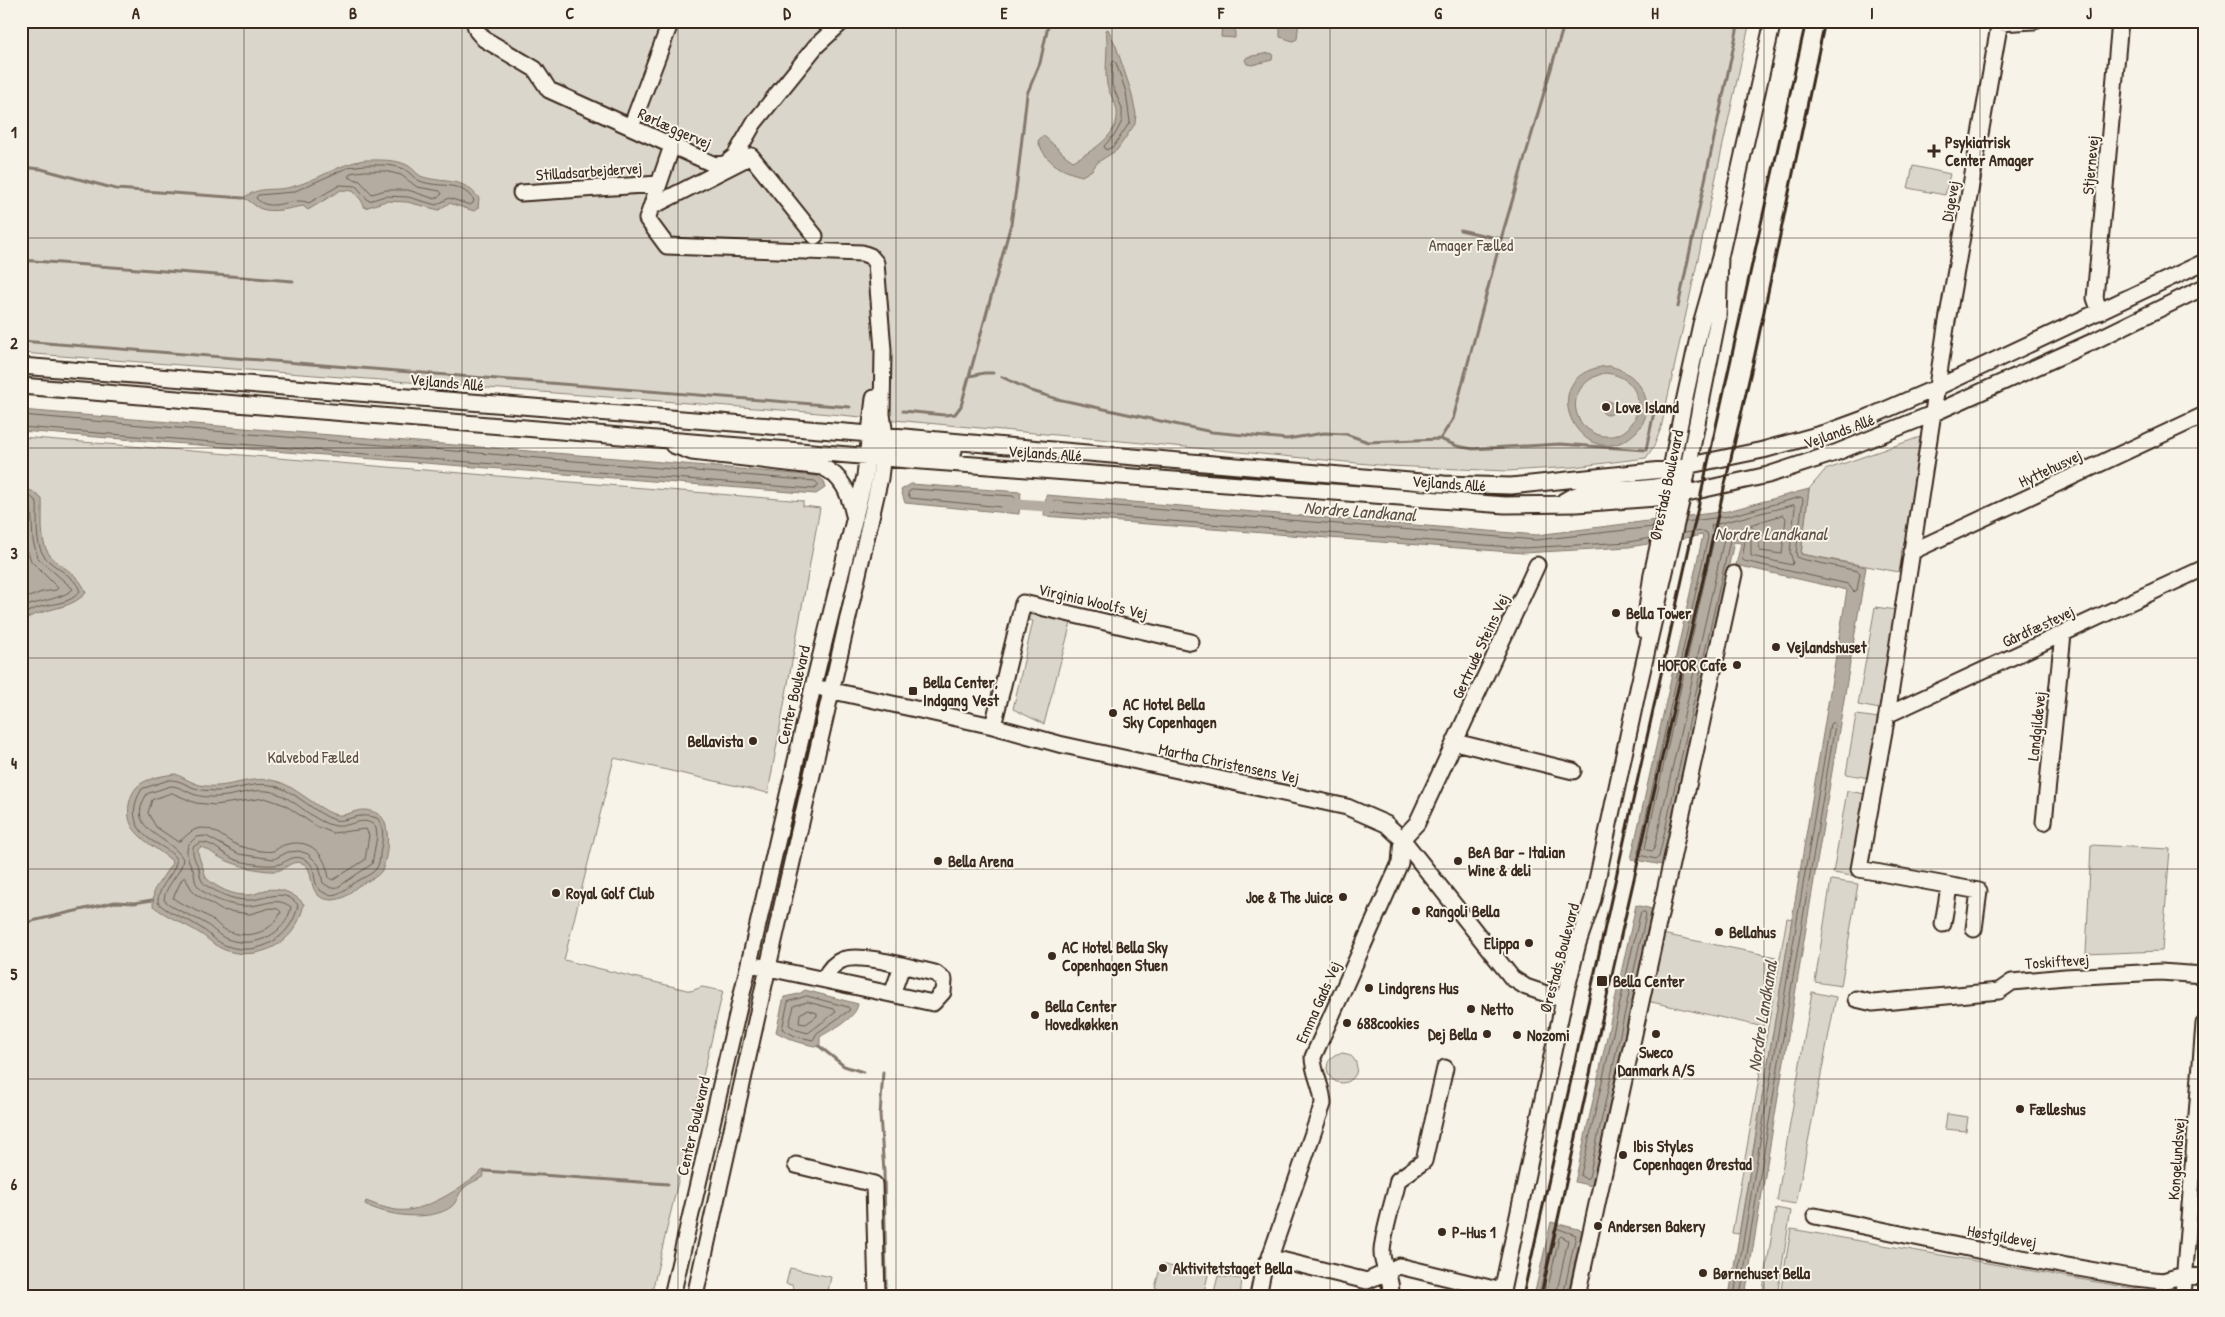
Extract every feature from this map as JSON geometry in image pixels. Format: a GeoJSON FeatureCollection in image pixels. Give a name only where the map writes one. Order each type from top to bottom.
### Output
{"type":"FeatureCollection","features":[{"type":"Feature","properties":{"kind":"street","name":"Rørlæggervej"},"geometry":{"type":"LineString","coordinates":[[474,21],[477,31],[484,39],[535,69],[549,90],[715,165],[725,164],[735,156],[754,123],[816,46],[843,21]]}},
{"type":"Feature","properties":{"kind":"street"},"geometry":{"type":"LineString","coordinates":[[631,127],[671,21]]}},
{"type":"Feature","properties":{"kind":"street","name":"Ørestads Boulevard"},"geometry":{"type":"LineString","coordinates":[[1501,1293],[1564,1000],[1578,943],[1593,899],[1638,688],[1645,614],[1664,550],[1671,517],[1673,486],[1701,324],[1720,257],[1773,21]]}},
{"type":"Feature","properties":{"kind":"street"},"geometry":{"type":"LineString","coordinates":[[2000,22],[2034,21]]}},
{"type":"Feature","properties":{"kind":"street","name":"Stjernevej"},"geometry":{"type":"LineString","coordinates":[[2100,312],[2096,298],[2120,21]]}},
{"type":"Feature","properties":{"kind":"street","name":"Digevej"},"geometry":{"type":"LineString","coordinates":[[1949,887],[1860,869],[1887,715],[1936,388],[2000,22]]}},
{"type":"Feature","properties":{"kind":"street"},"geometry":{"type":"LineString","coordinates":[[672,146],[647,219],[667,246],[862,253],[870,256],[876,263],[878,299],[874,401],[881,443],[858,580],[768,967],[695,1296]]}},
{"type":"Feature","properties":{"kind":"street"},"geometry":{"type":"LineString","coordinates":[[651,207],[751,156],[814,236]]}},
{"type":"Feature","properties":{"kind":"street","name":"Stilladsarbejdervej"},"geometry":{"type":"LineString","coordinates":[[521,193],[659,184]]}},
{"type":"Feature","properties":{"kind":"street","name":"Ørestads Boulevard"},"geometry":{"type":"LineString","coordinates":[[1687,471],[1718,318],[1720,257]]}},
{"type":"Feature","properties":{"kind":"street","name":"Vejlands Allé"},"geometry":{"type":"LineString","coordinates":[[21,386],[868,455],[881,443],[1052,450],[1463,484],[1512,486],[1673,486],[1687,471],[1762,458],[1770,448],[1869,418],[2204,262]]}},
{"type":"Feature","properties":{"kind":"street","name":"Vejlands Allé"},"geometry":{"type":"LineString","coordinates":[[21,366],[881,443],[1505,505],[1559,504],[1673,486],[1768,475],[1835,453],[1932,414],[2094,342],[2204,287]]}},
{"type":"Feature","properties":{"kind":"street","name":"Hyttehusvej"},"geometry":{"type":"LineString","coordinates":[[1912,552],[2204,415]]}},
{"type":"Feature","properties":{"kind":"street","name":"Vejlands Allé"},"geometry":{"type":"LineString","coordinates":[[652,438],[692,452],[822,467],[829,470],[845,486],[854,515]]}},
{"type":"Feature","properties":{"kind":"street","name":"Center Boulevard"},"geometry":{"type":"LineString","coordinates":[[672,1296],[813,686],[865,476],[868,455],[881,443]]}},
{"type":"Feature","properties":{"kind":"street"},"geometry":{"type":"LineString","coordinates":[[1673,486],[1674,488],[1687,471]]}},
{"type":"Feature","properties":{"kind":"street","name":"Gertrude Steins Vej"},"geometry":{"type":"LineString","coordinates":[[1402,839],[1416,823],[1537,565]]}},
{"type":"Feature","properties":{"kind":"street","name":"Gårdfæstevej"},"geometry":{"type":"LineString","coordinates":[[1887,715],[2204,568]]}},
{"type":"Feature","properties":{"kind":"street"},"geometry":{"type":"LineString","coordinates":[[1577,1296],[1734,574]]}},
{"type":"Feature","properties":{"kind":"street","name":"Virginia Woolfs Vej"},"geometry":{"type":"LineString","coordinates":[[993,726],[1023,603],[1191,642]]}},
{"type":"Feature","properties":{"kind":"street","name":"Landgildevej"},"geometry":{"type":"LineString","coordinates":[[2044,822],[2063,634]]}},
{"type":"Feature","properties":{"kind":"street","name":"Martha Christensens Vej"},"geometry":{"type":"LineString","coordinates":[[813,686],[993,726],[1059,744],[1347,807],[1386,824],[1402,839],[1512,978],[1526,987],[1564,1000]]}},
{"type":"Feature","properties":{"kind":"street"},"geometry":{"type":"LineString","coordinates":[[1455,742],[1573,771]]}},
{"type":"Feature","properties":{"kind":"street","name":"Emma Gads Vej"},"geometry":{"type":"LineString","coordinates":[[1258,1296],[1264,1266],[1269,1260],[1323,1104],[1323,1091],[1313,1068],[1313,1056],[1400,863],[1402,839]]}},
{"type":"Feature","properties":{"kind":"street"},"geometry":{"type":"LineString","coordinates":[[1943,924],[1949,887],[1979,891],[1974,928]]}},
{"type":"Feature","properties":{"kind":"street"},"geometry":{"type":"LineString","coordinates":[[749,964],[933,1002],[943,992],[944,980],[935,973],[860,957],[842,960],[829,969],[824,979]]}},
{"type":"Feature","properties":{"kind":"street"},"geometry":{"type":"LineString","coordinates":[[892,994],[902,966]]}},
{"type":"Feature","properties":{"kind":"street","name":"Toskiftevej"},"geometry":{"type":"LineString","coordinates":[[1856,999],[1873,1003],[1999,991],[2012,982],[2065,977],[2160,972],[2204,975]]}},
{"type":"Feature","properties":{"kind":"street","name":"Kongelundsvej"},"geometry":{"type":"LineString","coordinates":[[2182,1296],[2204,1024]]}},
{"type":"Feature","properties":{"kind":"street"},"geometry":{"type":"LineString","coordinates":[[1390,1296],[1392,1287],[1386,1272],[1382,1252],[1398,1180],[1424,1161],[1445,1068]]}},
{"type":"Feature","properties":{"kind":"street"},"geometry":{"type":"LineString","coordinates":[[796,1164],[874,1184],[877,1296]]}},
{"type":"Feature","properties":{"kind":"street","name":"Høstgildevej"},"geometry":{"type":"LineString","coordinates":[[1815,1216],[1982,1251],[2135,1278],[2163,1281],[2184,1276],[2204,1277]]}},
{"type":"Feature","properties":{"kind":"street"},"geometry":{"type":"LineString","coordinates":[[1269,1260],[1281,1260],[1367,1281],[1399,1266],[1501,1293]]}},
{"type":"Feature","properties":{"kind":"green space","name":"Amager Fælled"},"geometry":{"type":"Polygon","coordinates":[[[21,21],[1750,21],[1661,428],[1654,446],[1646,458],[1573,467],[1507,471],[1390,466],[808,412],[21,353],[21,21]]]}},
{"type":"Feature","properties":{"kind":"green space"},"geometry":{"type":"Polygon","coordinates":[[[1913,166],[1950,174],[1945,195],[1908,188],[1913,166]]]}},
{"type":"Feature","properties":{"kind":"green space"},"geometry":{"type":"Polygon","coordinates":[[[1923,436],[1899,572],[1801,554],[1809,489],[1825,470],[1923,436]]]}},
{"type":"Feature","properties":{"kind":"green space","name":"Kalvebod Fælled"},"geometry":{"type":"Polygon","coordinates":[[[21,437],[803,501],[803,506],[820,508],[768,793],[614,758],[564,960],[691,991],[702,987],[723,991],[651,1296],[21,1296],[21,437]]]}},
{"type":"Feature","properties":{"kind":"green space"},"geometry":{"type":"Polygon","coordinates":[[[1875,607],[1897,610],[1880,709],[1858,705],[1875,607]]]}},
{"type":"Feature","properties":{"kind":"green space"},"geometry":{"type":"Polygon","coordinates":[[[1033,612],[1072,619],[1044,724],[1013,709],[1033,621],[1029,620],[1033,612]]]}},
{"type":"Feature","properties":{"kind":"green space"},"geometry":{"type":"Polygon","coordinates":[[[1856,715],[1879,718],[1869,778],[1846,774],[1856,715]]]}},
{"type":"Feature","properties":{"kind":"green space"},"geometry":{"type":"Polygon","coordinates":[[[1847,791],[1866,794],[1852,876],[1833,873],[1847,791]]]}},
{"type":"Feature","properties":{"kind":"green space"},"geometry":{"type":"Polygon","coordinates":[[[2091,845],[2170,849],[2162,951],[2086,954],[2091,845]]]}},
{"type":"Feature","properties":{"kind":"green space"},"geometry":{"type":"Polygon","coordinates":[[[1831,880],[1858,884],[1841,986],[1815,982],[1831,880]]]}},
{"type":"Feature","properties":{"kind":"green space"},"geometry":{"type":"Polygon","coordinates":[[[1787,918],[1792,919],[1739,1234],[1732,1233],[1787,918]]]}},
{"type":"Feature","properties":{"kind":"green space"},"geometry":{"type":"Polygon","coordinates":[[[1662,934],[1776,957],[1764,1027],[1647,1001],[1662,934]]]}},
{"type":"Feature","properties":{"kind":"green space"},"geometry":{"type":"Polygon","coordinates":[[[1812,992],[1836,997],[1796,1204],[1777,1201],[1812,992]]]}},
{"type":"Feature","properties":{"kind":"green space"},"geometry":{"type":"Polygon","coordinates":[[[1342,1053],[1353,1057],[1357,1068],[1353,1079],[1342,1083],[1331,1079],[1327,1068],[1331,1057],[1342,1053]]]}},
{"type":"Feature","properties":{"kind":"green space"},"geometry":{"type":"Polygon","coordinates":[[[1947,1114],[1968,1117],[1966,1131],[1945,1129],[1947,1114]]]}},
{"type":"Feature","properties":{"kind":"green space"},"geometry":{"type":"Polygon","coordinates":[[[1776,1208],[1791,1211],[1777,1296],[1762,1296],[1776,1208]]]}},
{"type":"Feature","properties":{"kind":"green space"},"geometry":{"type":"Polygon","coordinates":[[[1791,1229],[2160,1293],[2160,1296],[1780,1296],[1791,1229]]]}},
{"type":"Feature","properties":{"kind":"green space"},"geometry":{"type":"Polygon","coordinates":[[[1161,1264],[1208,1275],[1203,1296],[1189,1296],[1155,1288],[1161,1264]]]}},
{"type":"Feature","properties":{"kind":"green space"},"geometry":{"type":"Polygon","coordinates":[[[790,1268],[831,1277],[827,1296],[795,1296],[792,1285],[786,1284],[790,1268]]]}},
{"type":"Feature","properties":{"kind":"green space"},"geometry":{"type":"Polygon","coordinates":[[[1218,1276],[1242,1279],[1240,1296],[1213,1296],[1218,1276]]]}},
{"type":"Feature","properties":{"kind":"water"},"geometry":{"type":"Polygon","coordinates":[[[1222,21],[1239,21],[1235,28],[1235,38],[1221,37],[1222,21]]]}},
{"type":"Feature","properties":{"kind":"water"},"geometry":{"type":"Polygon","coordinates":[[[1280,21],[1299,21],[1297,39],[1293,41],[1280,37],[1280,21]]]}},
{"type":"Feature","properties":{"kind":"water"},"geometry":{"type":"Polygon","coordinates":[[[1108,29],[1116,46],[1131,91],[1136,114],[1135,124],[1117,150],[1098,162],[1092,170],[1082,176],[1067,171],[1049,160],[1038,141],[1043,135],[1073,161],[1096,148],[1114,128],[1117,120],[1117,111],[1106,78],[1106,30],[1108,29]]]}},
{"type":"Feature","properties":{"kind":"water"},"geometry":{"type":"Polygon","coordinates":[[[1273,54],[1272,60],[1252,65],[1247,64],[1245,60],[1247,57],[1273,54]]]}},
{"type":"Feature","properties":{"kind":"water"},"geometry":{"type":"Polygon","coordinates":[[[364,160],[397,162],[407,165],[423,177],[466,186],[479,198],[478,208],[474,211],[449,203],[439,210],[407,202],[386,201],[365,208],[353,191],[341,190],[308,210],[303,206],[281,210],[264,210],[243,198],[261,190],[301,184],[345,165],[364,160]]]}},
{"type":"Feature","properties":{"kind":"water"},"geometry":{"type":"Polygon","coordinates":[[[1609,366],[1620,369],[1637,383],[1643,392],[1647,412],[1636,432],[1616,444],[1598,444],[1583,435],[1572,420],[1568,403],[1571,386],[1584,373],[1609,366]],[[1605,373],[1597,376],[1585,384],[1577,396],[1575,403],[1579,419],[1588,429],[1599,435],[1613,436],[1625,431],[1633,422],[1637,410],[1637,398],[1632,386],[1621,378],[1605,373]]]}},
{"type":"Feature","properties":{"kind":"water"},"geometry":{"type":"Polygon","coordinates":[[[1608,401],[1613,403],[1615,408],[1613,413],[1608,415],[1603,413],[1601,408],[1603,403],[1608,401]]]}},
{"type":"Feature","properties":{"kind":"water"},"geometry":{"type":"Polygon","coordinates":[[[21,410],[817,476],[824,481],[825,488],[816,494],[21,431],[21,410]]]}},
{"type":"Feature","properties":{"kind":"water"},"geometry":{"type":"Polygon","coordinates":[[[911,484],[1021,492],[1019,514],[905,503],[901,490],[911,484]]]}},
{"type":"Feature","properties":{"kind":"water"},"geometry":{"type":"Polygon","coordinates":[[[21,489],[32,491],[42,499],[42,528],[46,549],[54,559],[79,580],[86,593],[70,604],[21,620],[21,489]]]}},
{"type":"Feature","properties":{"kind":"water","name":"Nordre Landkanal"},"geometry":{"type":"Polygon","coordinates":[[[1809,489],[1801,554],[1866,567],[1745,1296],[1729,1296],[1847,590],[1736,565],[1741,543],[1734,542],[1662,865],[1631,859],[1703,535],[1629,547],[1523,553],[1044,516],[1046,495],[1537,535],[1728,511],[1809,489]]]}},
{"type":"Feature","properties":{"kind":"water"},"geometry":{"type":"Polygon","coordinates":[[[176,774],[191,782],[210,786],[269,780],[286,785],[332,814],[343,815],[366,810],[378,814],[385,824],[388,840],[382,870],[377,876],[360,885],[344,897],[331,900],[323,898],[314,890],[310,872],[304,864],[296,862],[276,871],[255,869],[226,861],[201,847],[198,849],[198,853],[206,878],[220,888],[231,893],[243,895],[276,889],[291,894],[304,904],[294,929],[288,937],[272,948],[244,954],[225,950],[153,906],[154,890],[172,863],[171,860],[146,841],[133,828],[128,811],[130,799],[139,785],[162,776],[176,774]]]}},
{"type":"Feature","properties":{"kind":"water"},"geometry":{"type":"Polygon","coordinates":[[[1636,905],[1652,909],[1592,1186],[1575,1182],[1636,905]]]}},
{"type":"Feature","properties":{"kind":"water"},"geometry":{"type":"Polygon","coordinates":[[[805,990],[858,1004],[848,1019],[820,1037],[818,1047],[794,1041],[776,1032],[784,997],[799,994],[805,990]]]}},
{"type":"Feature","properties":{"kind":"water"},"geometry":{"type":"Polygon","coordinates":[[[483,1170],[484,1176],[466,1186],[451,1207],[432,1215],[408,1216],[384,1212],[365,1204],[366,1201],[398,1210],[418,1208],[448,1195],[483,1170]]]}},
{"type":"Feature","properties":{"kind":"water"},"geometry":{"type":"Polygon","coordinates":[[[1551,1222],[1582,1230],[1567,1296],[1534,1296],[1551,1222]]]}},
{"type":"Feature","properties":{"kind":"waterway"},"geometry":{"type":"LineString","coordinates":[[903,411],[944,415],[955,414],[961,406],[1011,224],[1027,94],[1040,63],[1049,21]]}},
{"type":"Feature","properties":{"kind":"waterway"},"geometry":{"type":"LineString","coordinates":[[1002,377],[1032,391],[1057,399],[1212,432],[1287,439],[1324,433],[1346,434],[1368,442],[1440,439],[1453,419],[1501,239],[1565,21]]}},
{"type":"Feature","properties":{"kind":"waterway"},"geometry":{"type":"LineString","coordinates":[[1678,307],[1739,21]]}},
{"type":"Feature","properties":{"kind":"waterway"},"geometry":{"type":"LineString","coordinates":[[21,167],[41,169],[116,189],[243,198]]}},
{"type":"Feature","properties":{"kind":"waterway"},"geometry":{"type":"LineString","coordinates":[[1460,230],[1501,239]]}},
{"type":"Feature","properties":{"kind":"waterway"},"geometry":{"type":"LineString","coordinates":[[21,260],[293,281]]}},
{"type":"Feature","properties":{"kind":"waterway"},"geometry":{"type":"LineString","coordinates":[[21,341],[850,407]]}},
{"type":"Feature","properties":{"kind":"waterway"},"geometry":{"type":"LineString","coordinates":[[970,376],[993,373]]}},
{"type":"Feature","properties":{"kind":"waterway"},"geometry":{"type":"LineString","coordinates":[[1440,439],[1457,446],[1473,449],[1560,444],[1646,450],[1655,407]]}},
{"type":"Feature","properties":{"kind":"waterway","name":"Nordre Landkanal"},"geometry":{"type":"LineString","coordinates":[[1004,503],[1061,507]]}},
{"type":"Feature","properties":{"kind":"waterway"},"geometry":{"type":"LineString","coordinates":[[21,926],[32,921],[115,902],[134,903],[152,900]]}},
{"type":"Feature","properties":{"kind":"waterway"},"geometry":{"type":"LineString","coordinates":[[819,1046],[844,1066],[863,1072]]}},
{"type":"Feature","properties":{"kind":"waterway"},"geometry":{"type":"LineString","coordinates":[[883,1072],[880,1115],[884,1172],[886,1284]]}},
{"type":"Feature","properties":{"kind":"waterway"},"geometry":{"type":"LineString","coordinates":[[485,1171],[668,1184]]}},
{"type":"Feature","properties":{"kind":"railway"},"geometry":{"type":"LineString","coordinates":[[1523,1296],[1806,21]]}},
{"type":"Feature","properties":{"kind":"railway"},"geometry":{"type":"LineString","coordinates":[[1541,1296],[1610,983],[1755,354],[1825,21]]}},
{"type":"Feature","properties":{"kind":"place","name":"Psykiatrisk Center Amager"},"geometry":{"type":"Point","coordinates":[1934,151]}},
{"type":"Feature","properties":{"kind":"place","name":"Love Island"},"geometry":{"type":"Point","coordinates":[1606,407]}},
{"type":"Feature","properties":{"kind":"place","name":"Bella Tower"},"geometry":{"type":"Point","coordinates":[1616,613]}},
{"type":"Feature","properties":{"kind":"place","name":"Vejlandshuset"},"geometry":{"type":"Point","coordinates":[1776,647]}},
{"type":"Feature","properties":{"kind":"place","name":"HOFOR Cafe"},"geometry":{"type":"Point","coordinates":[1737,665]}},
{"type":"Feature","properties":{"kind":"place","name":"Bella Center, Indgang Vest"},"geometry":{"type":"Point","coordinates":[913,691]}},
{"type":"Feature","properties":{"kind":"place","name":"AC Hotel Bella Sky Copenhagen"},"geometry":{"type":"Point","coordinates":[1113,713]}},
{"type":"Feature","properties":{"kind":"place","name":"Bellavista"},"geometry":{"type":"Point","coordinates":[753,741]}},
{"type":"Feature","properties":{"kind":"place","name":"Bella Arena"},"geometry":{"type":"Point","coordinates":[938,861]}},
{"type":"Feature","properties":{"kind":"place","name":"BeA Bar - Italian Wine & deli"},"geometry":{"type":"Point","coordinates":[1458,861]}},
{"type":"Feature","properties":{"kind":"place","name":"Royal Golf Club"},"geometry":{"type":"Point","coordinates":[556,893]}},
{"type":"Feature","properties":{"kind":"place","name":"Joe & The Juice"},"geometry":{"type":"Point","coordinates":[1343,897]}},
{"type":"Feature","properties":{"kind":"place","name":"Rangoli Bella"},"geometry":{"type":"Point","coordinates":[1416,911]}},
{"type":"Feature","properties":{"kind":"place","name":"Bellahus"},"geometry":{"type":"Point","coordinates":[1719,932]}},
{"type":"Feature","properties":{"kind":"place","name":"Elippa"},"geometry":{"type":"Point","coordinates":[1529,943]}},
{"type":"Feature","properties":{"kind":"place","name":"AC Hotel Bella Sky Copenhagen Stuen"},"geometry":{"type":"Point","coordinates":[1052,956]}},
{"type":"Feature","properties":{"kind":"place","name":"Bella Center"},"geometry":{"type":"Point","coordinates":[1602,981]}},
{"type":"Feature","properties":{"kind":"place","name":"Lindgrens Hus"},"geometry":{"type":"Point","coordinates":[1369,988]}},
{"type":"Feature","properties":{"kind":"place","name":"Netto"},"geometry":{"type":"Point","coordinates":[1471,1009]}},
{"type":"Feature","properties":{"kind":"place","name":"Bella Center Hovedkøkken"},"geometry":{"type":"Point","coordinates":[1035,1015]}},
{"type":"Feature","properties":{"kind":"place","name":"688cookies"},"geometry":{"type":"Point","coordinates":[1347,1023]}},
{"type":"Feature","properties":{"kind":"place","name":"Dej Bella"},"geometry":{"type":"Point","coordinates":[1487,1034]}},
{"type":"Feature","properties":{"kind":"place","name":"Sweco Danmark A/S"},"geometry":{"type":"Point","coordinates":[1656,1034]}},
{"type":"Feature","properties":{"kind":"place","name":"Nozomi"},"geometry":{"type":"Point","coordinates":[1517,1035]}},
{"type":"Feature","properties":{"kind":"place","name":"Fælleshus"},"geometry":{"type":"Point","coordinates":[2020,1109]}},
{"type":"Feature","properties":{"kind":"place","name":"Ibis Styles Copenhagen Ørestad"},"geometry":{"type":"Point","coordinates":[1623,1155]}},
{"type":"Feature","properties":{"kind":"place","name":"Andersen Bakery"},"geometry":{"type":"Point","coordinates":[1598,1226]}},
{"type":"Feature","properties":{"kind":"place","name":"P-Hus 1"},"geometry":{"type":"Point","coordinates":[1442,1232]}},
{"type":"Feature","properties":{"kind":"place","name":"Aktivitetstaget Bella"},"geometry":{"type":"Point","coordinates":[1163,1268]}},
{"type":"Feature","properties":{"kind":"place","name":"Børnehuset Bella"},"geometry":{"type":"Point","coordinates":[1703,1273]}}]}
